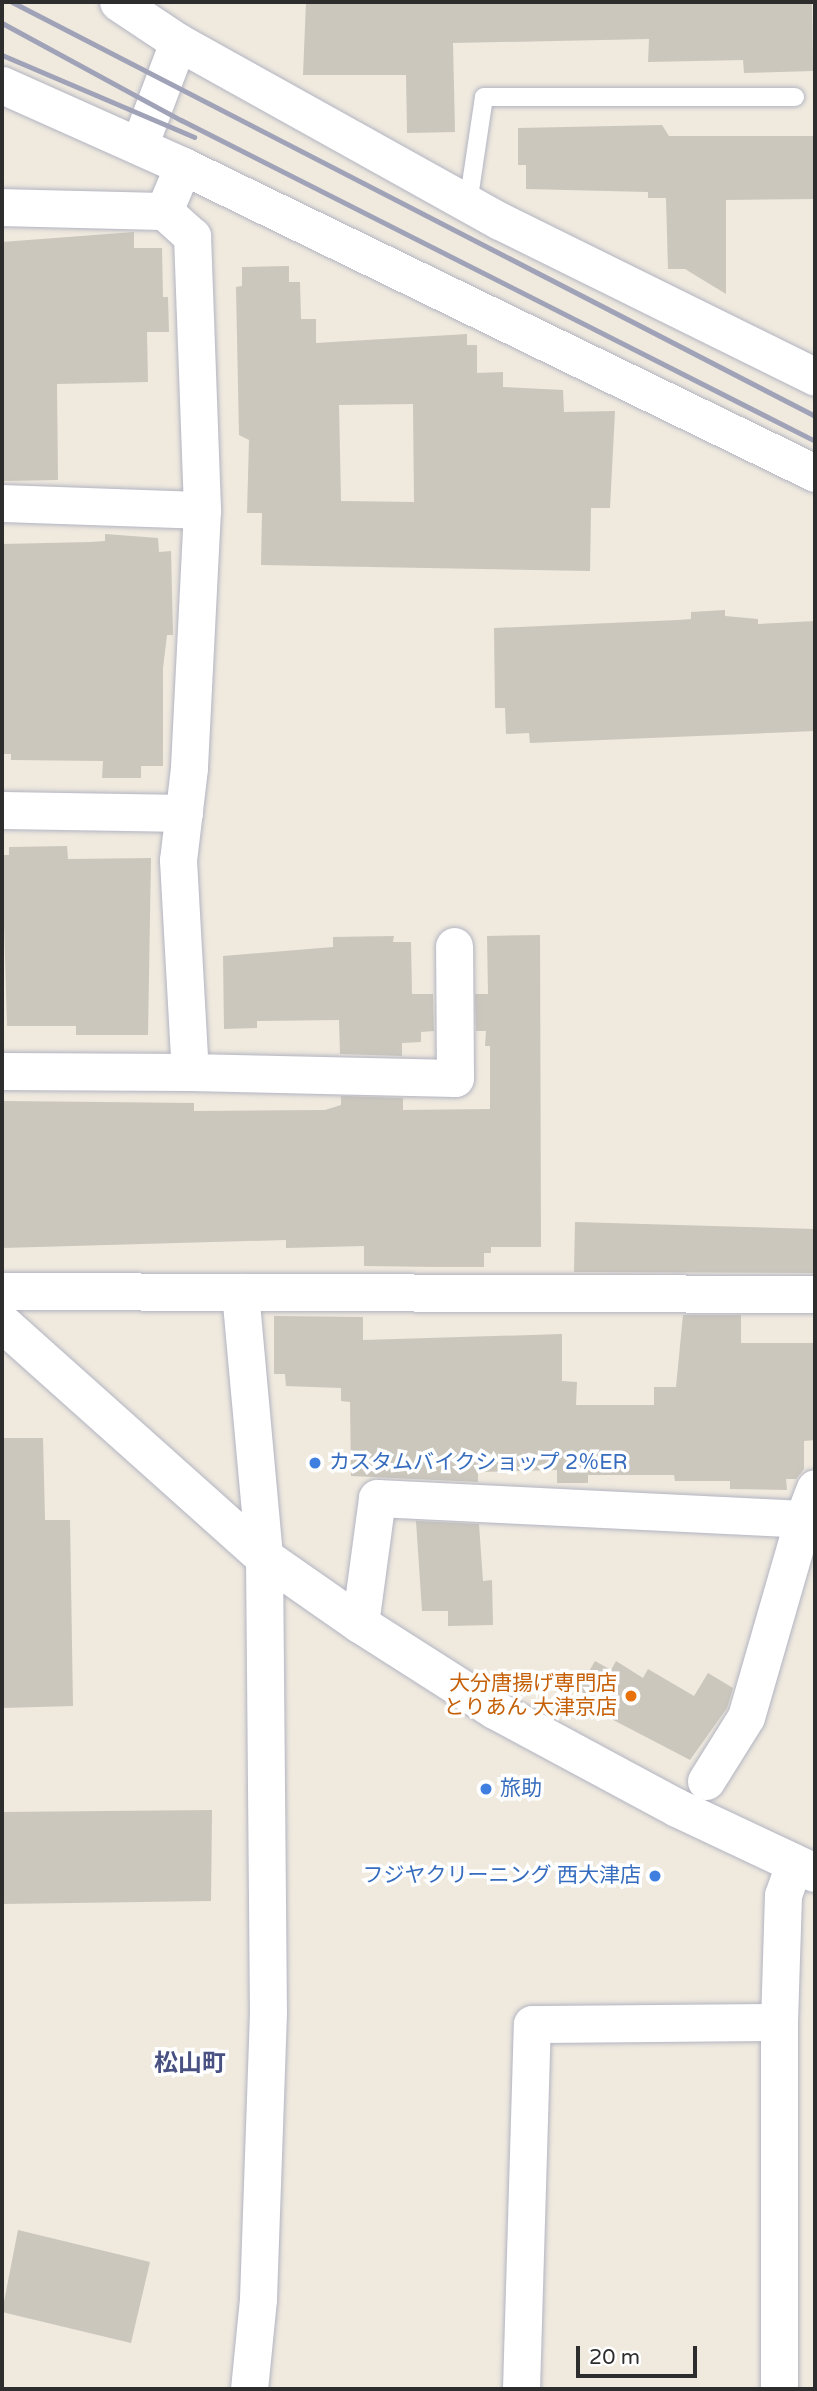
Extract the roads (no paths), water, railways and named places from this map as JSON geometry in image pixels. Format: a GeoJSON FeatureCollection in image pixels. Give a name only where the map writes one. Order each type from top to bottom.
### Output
{"type":"FeatureCollection","features":[{"type":"Feature","properties":{"kind":"street"},"geometry":{"type":"LineString","coordinates":[[118,2],[178,41],[468,204],[815,377]]}},
{"type":"Feature","properties":{"kind":"street"},"geometry":{"type":"LineString","coordinates":[[139,146],[178,41]]}},
{"type":"Feature","properties":{"kind":"street"},"geometry":{"type":"LineString","coordinates":[[2,85],[183,166],[815,473]]}},
{"type":"Feature","properties":{"kind":"street"},"geometry":{"type":"LineString","coordinates":[[164,211],[183,166]]}},
{"type":"Feature","properties":{"kind":"street"},"geometry":{"type":"LineString","coordinates":[[2,207],[164,211],[191,236],[202,510],[184,813],[178,860],[190,1072]]}},
{"type":"Feature","properties":{"kind":"street"},"geometry":{"type":"LineString","coordinates":[[2,503],[202,510]]}},
{"type":"Feature","properties":{"kind":"street"},"geometry":{"type":"LineString","coordinates":[[2,810],[184,813]]}},
{"type":"Feature","properties":{"kind":"street"},"geometry":{"type":"LineString","coordinates":[[2,1071],[455,1078],[454,946]]}},
{"type":"Feature","properties":{"kind":"street"},"geometry":{"type":"LineString","coordinates":[[2,1291],[815,1294]]}},
{"type":"Feature","properties":{"kind":"street"},"geometry":{"type":"LineString","coordinates":[[240,1292],[264,1557],[268,2012],[258,2299],[249,2389]]}},
{"type":"Feature","properties":{"kind":"street"},"geometry":{"type":"LineString","coordinates":[[2,1323],[264,1557],[360,1624],[495,1710],[805,1869],[783,1895],[779,2022],[779,2389]]}},
{"type":"Feature","properties":{"kind":"street"},"geometry":{"type":"LineString","coordinates":[[360,1624],[377,1498],[809,1503],[746,1717],[706,1781]]}},
{"type":"Feature","properties":{"kind":"street"},"geometry":{"type":"LineString","coordinates":[[521,2389],[532,2024],[779,2022]]}},
{"type":"Feature","properties":{"kind":"lane"},"geometry":{"type":"LineString","coordinates":[[468,204],[484,97],[795,97]]}},
{"type":"Feature","properties":{"kind":"railway"},"geometry":{"type":"LineString","coordinates":[[12,2],[815,416]]}},
{"type":"Feature","properties":{"kind":"railway"},"geometry":{"type":"LineString","coordinates":[[2,23],[181,120],[815,441]]}},
{"type":"Feature","properties":{"kind":"railway"},"geometry":{"type":"LineString","coordinates":[[2,55],[194,137]]}},
{"type":"Feature","properties":{"kind":"place","name":"カスタムバイクショップ 2％ER"},"geometry":{"type":"Point","coordinates":[315,1463]}},
{"type":"Feature","properties":{"kind":"place","name":"大分唐揚げ専門店 とりあん 大津京店"},"geometry":{"type":"Point","coordinates":[631,1696]}},
{"type":"Feature","properties":{"kind":"place","name":"旅助"},"geometry":{"type":"Point","coordinates":[486,1789]}},
{"type":"Feature","properties":{"kind":"place","name":"フジヤクリーニング 西大津店"},"geometry":{"type":"Point","coordinates":[655,1876]}},
{"type":"Feature","properties":{"kind":"district","name":"松山町"},"geometry":{"type":"Point","coordinates":[190,2064]}}]}
